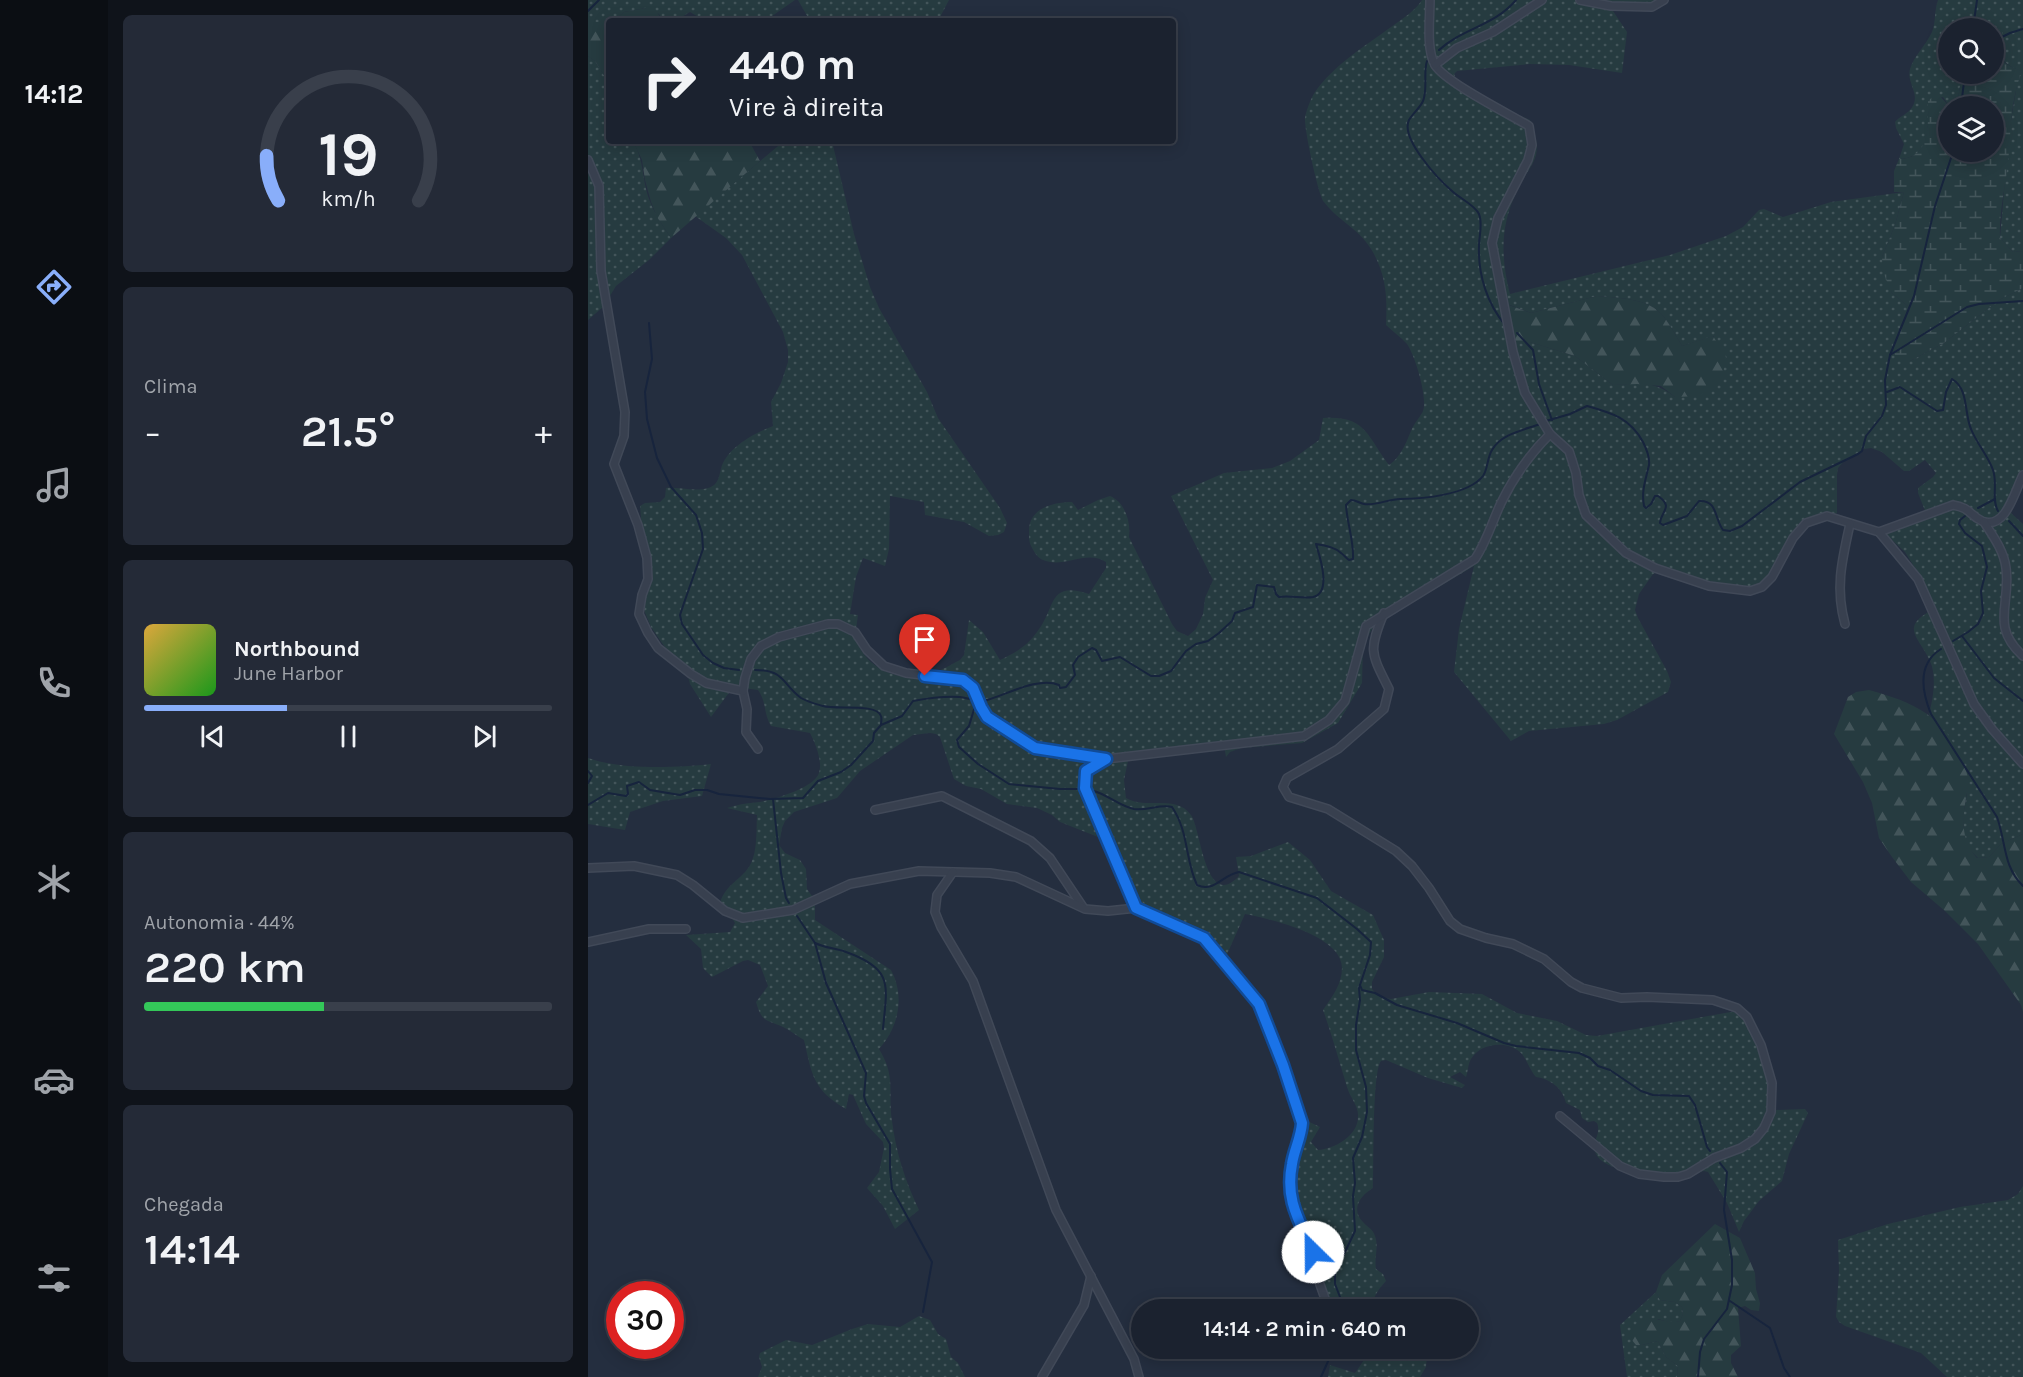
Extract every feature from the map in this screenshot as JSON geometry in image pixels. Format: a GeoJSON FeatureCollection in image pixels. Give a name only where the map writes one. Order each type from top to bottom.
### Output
{"type":"FeatureCollection","features":[{"type":"Feature","properties":{"kind":"street"},"geometry":{"type":"LineString","coordinates":[[1430,0],[1430,44],[1435,65],[1458,84],[1529,126],[1532,145],[1528,160],[1498,218],[1492,243],[1513,352],[1525,393],[1550,434],[1569,451],[1586,515],[1626,553],[1655,568],[1709,586],[1750,591],[1762,587],[1772,577],[1793,538],[1806,523],[1827,516],[1879,532],[1918,579],[1974,704],[1992,729],[2023,764]]}},
{"type":"Feature","properties":{"kind":"street"},"geometry":{"type":"LineString","coordinates":[[1435,65],[1458,48],[1493,32],[1542,0]]}},
{"type":"Feature","properties":{"kind":"street"},"geometry":{"type":"LineString","coordinates":[[1580,0],[1611,6],[1652,7],[1664,0]]}},
{"type":"Feature","properties":{"kind":"street"},"geometry":{"type":"LineString","coordinates":[[588,160],[599,186],[602,271],[625,412],[624,436],[614,464],[638,525],[647,558],[648,579],[642,595],[639,615],[658,648],[692,674],[706,683],[743,690]]}},
{"type":"Feature","properties":{"kind":"street"},"geometry":{"type":"LineString","coordinates":[[758,749],[746,732],[747,709],[743,690],[751,658],[762,646],[779,637],[828,624],[838,624],[855,632],[867,650],[884,666],[906,673],[963,680],[973,688],[987,717],[1035,748],[1106,759],[1304,736],[1329,720],[1345,700],[1366,626],[1475,559],[1485,544],[1514,477],[1528,456],[1550,434]]}},
{"type":"Feature","properties":{"kind":"street"},"geometry":{"type":"LineString","coordinates":[[1984,522],[2001,519],[2023,475]]}},
{"type":"Feature","properties":{"kind":"street"},"geometry":{"type":"LineString","coordinates":[[1879,532],[1953,505],[1966,507],[1984,522],[1998,545],[2006,567],[2004,628],[2011,645],[2023,656]]}},
{"type":"Feature","properties":{"kind":"street"},"geometry":{"type":"LineString","coordinates":[[1845,624],[1839,602],[1839,586],[1850,524]]}},
{"type":"Feature","properties":{"kind":"street"},"geometry":{"type":"LineString","coordinates":[[1384,613],[1374,638],[1373,657],[1389,689],[1384,709],[1338,749],[1287,778],[1283,787],[1289,797],[1328,809],[1396,851],[1412,866],[1450,921],[1460,929],[1513,944],[1544,959],[1571,982],[1582,988],[1621,998],[1713,1000],[1737,1008],[1747,1017],[1761,1045],[1772,1083],[1771,1112],[1764,1128],[1755,1139],[1742,1148],[1713,1158],[1688,1174],[1678,1177],[1639,1174],[1620,1166],[1560,1116]]}},
{"type":"Feature","properties":{"kind":"street"},"geometry":{"type":"LineString","coordinates":[[1106,759],[1086,771],[1085,788],[1136,908]]}},
{"type":"Feature","properties":{"kind":"street"},"geometry":{"type":"LineString","coordinates":[[875,810],[942,796],[1031,841],[1050,858],[1085,909]]}},
{"type":"Feature","properties":{"kind":"street"},"geometry":{"type":"LineString","coordinates":[[588,868],[634,866],[677,875],[725,911],[743,918],[793,910],[850,884],[920,871],[957,874],[990,873],[1016,877],[1085,909],[1108,911],[1136,908],[1204,938],[1259,1004],[1283,1065],[1302,1123],[1290,1174],[1291,1201],[1313,1252],[1325,1299]]}},
{"type":"Feature","properties":{"kind":"street"},"geometry":{"type":"LineString","coordinates":[[953,872],[937,895],[935,912],[941,927],[973,981],[1056,1210],[1134,1359],[1139,1377]]}},
{"type":"Feature","properties":{"kind":"street"},"geometry":{"type":"LineString","coordinates":[[588,942],[650,929],[686,929]]}},
{"type":"Feature","properties":{"kind":"street"},"geometry":{"type":"LineString","coordinates":[[1042,1377],[1084,1305],[1091,1276]]}},
{"type":"Feature","properties":{"kind":"green space"},"geometry":{"type":"Polygon","coordinates":[[[588,0],[795,0],[769,18],[700,18],[690,12],[680,18],[661,18],[659,14],[646,8],[624,12],[617,18],[606,18],[606,23],[588,23],[588,0]]]}},
{"type":"Feature","properties":{"kind":"green space"},"geometry":{"type":"Polygon","coordinates":[[[798,0],[949,0],[940,18],[808,18],[798,0]]]}},
{"type":"Feature","properties":{"kind":"green space"},"geometry":{"type":"Polygon","coordinates":[[[1422,0],[1664,0],[1654,5],[1613,3],[1613,11],[1627,32],[1622,73],[1569,65],[1530,64],[1457,71],[1454,74],[1458,82],[1466,89],[1499,107],[1530,120],[1535,133],[1537,152],[1535,159],[1516,193],[1507,218],[1504,256],[1510,294],[1670,255],[1726,236],[1743,227],[1759,210],[1764,209],[1783,217],[1831,202],[1904,192],[1895,225],[1882,257],[1892,293],[1909,307],[1899,330],[1910,361],[1944,343],[1999,300],[2023,288],[2023,480],[2011,513],[2023,524],[2023,834],[2001,844],[1989,857],[1978,858],[1970,850],[1964,837],[1963,816],[1967,793],[1944,731],[1929,714],[1934,680],[1932,667],[1914,633],[1917,621],[1934,609],[1924,583],[1905,552],[1879,528],[1926,513],[1918,488],[1936,473],[1925,460],[1909,471],[1904,471],[1882,452],[1871,448],[1864,449],[1844,461],[1838,468],[1837,513],[1813,521],[1802,528],[1781,565],[1762,583],[1737,591],[1665,569],[1653,574],[1639,594],[1635,610],[1671,682],[1668,692],[1617,720],[1604,724],[1529,731],[1511,741],[1454,672],[1459,629],[1474,566],[1389,616],[1372,629],[1363,646],[1362,683],[1338,723],[1302,743],[1241,748],[1230,752],[1226,757],[1224,745],[1134,757],[1128,761],[1124,780],[1126,798],[1142,803],[1177,805],[1185,809],[1195,823],[1206,864],[1212,876],[1219,883],[1228,884],[1239,876],[1236,857],[1251,856],[1288,842],[1310,860],[1331,891],[1373,915],[1384,940],[1384,957],[1372,982],[1372,989],[1378,996],[1391,999],[1429,992],[1482,994],[1517,1013],[1557,1021],[1586,1035],[1597,1036],[1736,1011],[1752,1021],[1761,1037],[1775,1110],[1805,1109],[1808,1113],[1789,1154],[1782,1181],[1759,1201],[1739,1232],[1727,1203],[1708,1172],[1657,1176],[1620,1169],[1601,1160],[1595,1150],[1597,1123],[1588,1122],[1582,1118],[1580,1110],[1566,1103],[1562,1093],[1555,1085],[1536,1077],[1523,1055],[1509,1046],[1494,1045],[1481,1049],[1475,1054],[1469,1063],[1466,1077],[1460,1072],[1450,1077],[1465,1085],[1462,1088],[1428,1078],[1386,1060],[1381,1061],[1376,1083],[1373,1188],[1361,1198],[1357,1212],[1374,1234],[1377,1244],[1376,1269],[1383,1274],[1386,1281],[1374,1299],[1323,1299],[1317,1285],[1313,1259],[1300,1219],[1286,1192],[1286,1168],[1303,1119],[1320,1127],[1311,1142],[1318,1150],[1338,1144],[1350,1136],[1357,1124],[1357,1109],[1347,1087],[1323,1010],[1340,979],[1342,968],[1339,956],[1330,946],[1303,930],[1245,914],[1224,961],[1191,928],[1152,911],[1132,893],[1111,853],[1098,837],[1060,822],[1052,815],[1037,808],[1007,804],[981,789],[966,786],[954,779],[940,737],[930,733],[913,735],[860,771],[837,798],[794,812],[785,821],[779,845],[785,853],[800,860],[806,869],[807,889],[815,900],[815,920],[891,970],[895,980],[898,990],[898,1011],[891,1031],[879,1049],[890,1076],[892,1121],[899,1155],[905,1177],[919,1210],[895,1229],[883,1206],[867,1188],[879,1172],[883,1142],[866,1124],[853,1095],[849,1094],[846,1109],[835,1102],[820,1088],[812,1072],[804,1040],[763,1017],[756,1002],[768,986],[760,965],[748,960],[743,961],[712,977],[703,968],[701,949],[686,935],[730,932],[735,923],[720,904],[725,893],[752,861],[756,842],[757,815],[727,808],[769,800],[794,792],[812,782],[820,768],[819,755],[810,733],[771,726],[758,690],[743,688],[731,690],[711,717],[690,684],[686,668],[664,646],[651,627],[641,603],[646,578],[640,506],[645,503],[660,502],[665,497],[666,488],[703,489],[716,484],[722,465],[733,449],[773,426],[771,402],[788,362],[788,350],[783,332],[742,255],[726,238],[695,216],[780,144],[833,144],[854,234],[870,287],[879,308],[927,392],[938,418],[1000,508],[1007,523],[1004,532],[989,536],[964,522],[925,515],[924,502],[890,496],[889,549],[885,566],[863,558],[856,577],[850,614],[858,615],[856,630],[860,649],[873,664],[901,676],[921,677],[936,672],[960,660],[964,655],[969,620],[983,632],[1000,660],[1020,649],[1037,632],[1054,599],[1059,594],[1075,591],[1089,594],[1106,568],[1106,562],[1091,557],[1059,562],[1041,559],[1034,552],[1029,541],[1032,518],[1049,505],[1072,502],[1078,510],[1110,496],[1120,503],[1126,513],[1129,537],[1172,624],[1177,631],[1188,636],[1196,629],[1203,614],[1205,598],[1213,580],[1171,496],[1224,473],[1272,468],[1290,461],[1319,440],[1323,418],[1337,418],[1357,424],[1370,437],[1389,465],[1405,445],[1423,411],[1424,397],[1414,357],[1407,344],[1386,325],[1382,272],[1369,245],[1324,202],[1312,161],[1305,118],[1308,108],[1313,95],[1323,82],[1350,57],[1408,15],[1422,0]],[[1597,296],[1531,313],[1510,305],[1514,342],[1530,342],[1575,356],[1613,385],[1653,385],[1675,397],[1714,336],[1682,346],[1658,311],[1633,300],[1597,296]]]}},
{"type":"Feature","properties":{"kind":"green space"},"geometry":{"type":"Polygon","coordinates":[[[1938,0],[2023,0],[2023,251],[2013,252],[2000,238],[2009,133],[2017,84],[2022,71],[2004,60],[2004,18],[1938,18],[1938,84],[1960,84],[1958,96],[1938,96],[1938,98],[1928,101],[1928,130],[1923,147],[1910,157],[1899,159],[1904,144],[1895,122],[1914,105],[1915,95],[1910,80],[1910,69],[1932,32],[1938,0]]]}},
{"type":"Feature","properties":{"kind":"green space"},"geometry":{"type":"Polygon","coordinates":[[[654,8],[661,18],[617,18],[624,12],[654,8]]]}},
{"type":"Feature","properties":{"kind":"green space"},"geometry":{"type":"Polygon","coordinates":[[[588,23],[606,23],[606,78],[595,61],[588,56],[588,23]]]}},
{"type":"Feature","properties":{"kind":"green space"},"geometry":{"type":"Polygon","coordinates":[[[588,56],[595,61],[606,78],[606,144],[634,144],[650,202],[671,238],[649,260],[616,286],[603,307],[588,320],[588,56]]]}},
{"type":"Feature","properties":{"kind":"green space"},"geometry":{"type":"Polygon","coordinates":[[[2004,61],[2022,71],[2013,105],[2000,238],[2013,252],[2023,251],[2023,288],[1999,300],[1944,343],[1910,361],[1896,360],[1893,348],[1909,307],[1892,293],[1883,272],[1882,257],[1895,225],[1904,192],[1894,192],[1894,171],[1899,159],[1917,153],[1926,139],[1928,101],[1937,93],[1940,96],[1938,162],[2004,162],[2004,96],[1958,96],[1960,84],[2004,84],[2004,61]]]}},
{"type":"Feature","properties":{"kind":"green space"},"geometry":{"type":"Polygon","coordinates":[[[634,144],[751,144],[760,161],[671,238],[657,217],[651,202],[642,160],[634,144]]]}},
{"type":"Feature","properties":{"kind":"green space"},"geometry":{"type":"Polygon","coordinates":[[[1597,296],[1633,300],[1651,306],[1664,317],[1682,346],[1713,336],[1726,357],[1722,378],[1700,396],[1675,397],[1661,386],[1613,385],[1575,356],[1530,342],[1514,342],[1508,321],[1509,305],[1531,313],[1597,296]]]}},
{"type":"Feature","properties":{"kind":"green space"},"geometry":{"type":"Polygon","coordinates":[[[1869,690],[1914,706],[1937,722],[1947,733],[1967,775],[1964,830],[1968,845],[1977,858],[1989,857],[2001,844],[2023,834],[2023,1012],[2021,1005],[1978,944],[1945,911],[1911,882],[1879,838],[1872,803],[1863,782],[1834,734],[1848,697],[1856,692],[1869,690]]]}},
{"type":"Feature","properties":{"kind":"green space"},"geometry":{"type":"Polygon","coordinates":[[[588,758],[616,765],[632,766],[665,767],[711,764],[702,796],[663,801],[630,812],[625,830],[588,824],[588,758]]]}},
{"type":"Feature","properties":{"kind":"green space"},"geometry":{"type":"Polygon","coordinates":[[[2023,1186],[2023,1377],[1947,1377],[1921,1353],[1839,1322],[1836,1317],[1839,1271],[1838,1240],[1888,1224],[1960,1207],[2008,1200],[2018,1194],[2023,1186]]]}},
{"type":"Feature","properties":{"kind":"green space"},"geometry":{"type":"Polygon","coordinates":[[[1715,1224],[1740,1238],[1755,1273],[1760,1303],[1759,1311],[1745,1306],[1738,1308],[1741,1346],[1731,1355],[1731,1363],[1738,1377],[1677,1377],[1678,1366],[1666,1357],[1658,1341],[1636,1345],[1631,1339],[1634,1328],[1644,1319],[1680,1321],[1683,1314],[1682,1307],[1675,1302],[1660,1300],[1656,1292],[1662,1275],[1715,1224]]]}},
{"type":"Feature","properties":{"kind":"green space"},"geometry":{"type":"Polygon","coordinates":[[[1656,1292],[1660,1300],[1675,1302],[1682,1307],[1683,1314],[1680,1321],[1672,1323],[1658,1319],[1631,1338],[1636,1345],[1658,1341],[1666,1357],[1678,1366],[1677,1377],[1627,1377],[1620,1325],[1656,1292]]]}},
{"type":"Feature","properties":{"kind":"green space"},"geometry":{"type":"Polygon","coordinates":[[[919,1316],[930,1320],[938,1334],[946,1339],[951,1357],[958,1363],[965,1377],[758,1377],[762,1367],[760,1353],[786,1340],[812,1345],[868,1324],[900,1327],[919,1316]]]}},
{"type":"Feature","properties":{"kind":"green space"},"geometry":{"type":"Polygon","coordinates":[[[1427,1359],[1426,1367],[1420,1377],[1328,1377],[1330,1365],[1355,1373],[1364,1360],[1427,1359]]]}},
{"type":"Feature","properties":{"kind":"waterway"},"geometry":{"type":"LineString","coordinates":[[588,11],[599,0]]}},
{"type":"Feature","properties":{"kind":"waterway"},"geometry":{"type":"LineString","coordinates":[[1439,50],[1498,16],[1516,0]]}},
{"type":"Feature","properties":{"kind":"waterway"},"geometry":{"type":"LineString","coordinates":[[1974,18],[1977,0]]}},
{"type":"Feature","properties":{"kind":"waterway"},"geometry":{"type":"LineString","coordinates":[[2004,36],[2023,29]]}},
{"type":"Feature","properties":{"kind":"waterway"},"geometry":{"type":"LineString","coordinates":[[1427,61],[1424,96],[1422,104],[1409,120],[1410,137],[1422,158],[1438,177],[1479,214],[1481,226],[1479,257],[1482,278],[1489,299],[1506,326]]}},
{"type":"Feature","properties":{"kind":"waterway"},"geometry":{"type":"LineString","coordinates":[[1962,96],[1964,84]]}},
{"type":"Feature","properties":{"kind":"waterway"},"geometry":{"type":"LineString","coordinates":[[1546,421],[1587,406],[1612,414],[1632,427],[1643,442],[1649,459],[1643,490],[1644,506],[1646,508],[1651,504],[1655,496],[1663,500],[1666,506],[1660,523],[1663,525],[1687,516],[1699,501],[1705,501],[1713,507],[1723,530],[1730,531],[1742,526],[1800,482],[1858,454],[1862,451],[1866,436],[1882,416],[1886,405],[1885,380],[1890,355],[1914,296],[1935,206],[1950,162]]}},
{"type":"Feature","properties":{"kind":"waterway"},"geometry":{"type":"LineString","coordinates":[[1890,355],[1967,307],[2023,301]]}},
{"type":"Feature","properties":{"kind":"waterway"},"geometry":{"type":"LineString","coordinates":[[649,323],[652,359],[645,392],[647,419],[657,458],[671,487],[696,515],[702,533],[703,549],[680,615],[682,624],[703,655],[724,668],[739,670]]}},
{"type":"Feature","properties":{"kind":"waterway"},"geometry":{"type":"LineString","coordinates":[[1517,333],[1533,350],[1539,384],[1552,420]]}},
{"type":"Feature","properties":{"kind":"waterway"},"geometry":{"type":"LineString","coordinates":[[1887,392],[1900,387],[1937,411],[1943,410],[1946,392],[1952,379],[1957,383],[1964,395],[1971,429],[1993,470],[1995,502],[1998,511]]}},
{"type":"Feature","properties":{"kind":"waterway"},"geometry":{"type":"LineString","coordinates":[[588,805],[608,793],[626,796],[627,786],[639,782],[650,790],[680,795],[695,790],[707,790],[719,794],[770,799],[803,798],[818,781],[841,772],[851,765],[873,741],[874,733],[881,725],[902,716],[913,701],[936,697],[983,701],[1032,684],[1051,683],[1059,685],[1060,688],[1066,687],[1075,675],[1073,665],[1078,657],[1092,648],[1096,650],[1102,661],[1120,657],[1151,676],[1159,676],[1171,671],[1186,651],[1219,633],[1232,621],[1235,613],[1253,607],[1257,585],[1274,587],[1279,597],[1313,597],[1319,594],[1322,589],[1323,574],[1316,544],[1333,548],[1349,560],[1353,559],[1346,505],[1351,500],[1373,504],[1396,499],[1444,495],[1467,488],[1483,476],[1490,453],[1501,440],[1513,433],[1540,424]]}},
{"type":"Feature","properties":{"kind":"waterway"},"geometry":{"type":"LineString","coordinates":[[1978,508],[1995,499]]}},
{"type":"Feature","properties":{"kind":"waterway"},"geometry":{"type":"LineString","coordinates":[[1953,641],[1978,624],[1983,613],[1981,591],[1987,567],[1982,546],[1965,533],[1959,524],[1965,516]]}},
{"type":"Feature","properties":{"kind":"waterway"},"geometry":{"type":"LineString","coordinates":[[2009,521],[2023,536]]}},
{"type":"Feature","properties":{"kind":"waterway"},"geometry":{"type":"LineString","coordinates":[[1962,636],[1994,678],[2023,701]]}},
{"type":"Feature","properties":{"kind":"waterway"},"geometry":{"type":"LineString","coordinates":[[1941,649],[1933,655],[1925,670],[1924,688],[1928,706],[1997,817],[2008,862],[2023,886]]}},
{"type":"Feature","properties":{"kind":"waterway"},"geometry":{"type":"LineString","coordinates":[[755,670],[778,675],[801,698],[812,703],[829,707],[864,708],[878,712],[881,725]]}},
{"type":"Feature","properties":{"kind":"waterway"},"geometry":{"type":"LineString","coordinates":[[973,701],[975,706],[969,726],[957,740],[959,747],[978,764],[1009,784],[1077,789]]}},
{"type":"Feature","properties":{"kind":"waterway"},"geometry":{"type":"LineString","coordinates":[[588,771],[592,776],[588,783]]}},
{"type":"Feature","properties":{"kind":"waterway"},"geometry":{"type":"LineString","coordinates":[[1094,791],[1134,809],[1172,807],[1181,826],[1197,885],[1208,887],[1239,872],[1317,898],[1371,942],[1370,955],[1359,988],[1360,1000],[1356,1025],[1356,1050],[1366,1087],[1367,1112],[1362,1137],[1353,1158],[1355,1231],[1335,1273],[1335,1284],[1341,1299]]}},
{"type":"Feature","properties":{"kind":"waterway"},"geometry":{"type":"LineString","coordinates":[[773,799],[781,873],[789,903]]}},
{"type":"Feature","properties":{"kind":"waterway"},"geometry":{"type":"LineString","coordinates":[[797,916],[815,943],[826,983],[866,1073],[864,1096],[866,1103],[890,1144],[892,1189],[932,1262],[923,1312]]}},
{"type":"Feature","properties":{"kind":"waterway"},"geometry":{"type":"LineString","coordinates":[[815,943],[862,958],[880,972],[886,990],[883,1029]]}},
{"type":"Feature","properties":{"kind":"waterway"},"geometry":{"type":"LineString","coordinates":[[1360,985],[1362,990],[1375,993],[1397,1005],[1457,1023],[1504,1043],[1579,1053],[1641,1091],[1653,1095],[1689,1096],[1695,1105],[1710,1151]]}},
{"type":"Feature","properties":{"kind":"waterway"},"geometry":{"type":"LineString","coordinates":[[1698,1377],[1700,1352],[1704,1339],[1727,1309],[1732,1285],[1732,1260],[1724,1210],[1727,1172],[1720,1163]]}},
{"type":"Feature","properties":{"kind":"waterway"},"geometry":{"type":"LineString","coordinates":[[1730,1301],[1770,1328],[1784,1368],[1790,1377]]}},
{"type":"Feature","properties":{"kind":"waterway"},"geometry":{"type":"LineString","coordinates":[[1321,1377],[1329,1359]]}},
{"type":"Feature","properties":{"kind":"route"},"geometry":{"type":"LineString","coordinates":[[925,676],[963,680],[973,688],[987,717],[1035,748],[1106,759],[1086,771],[1085,788],[1136,908],[1204,938],[1259,1004],[1283,1065],[1302,1123],[1290,1174],[1291,1201],[1313,1252]]}}]}
